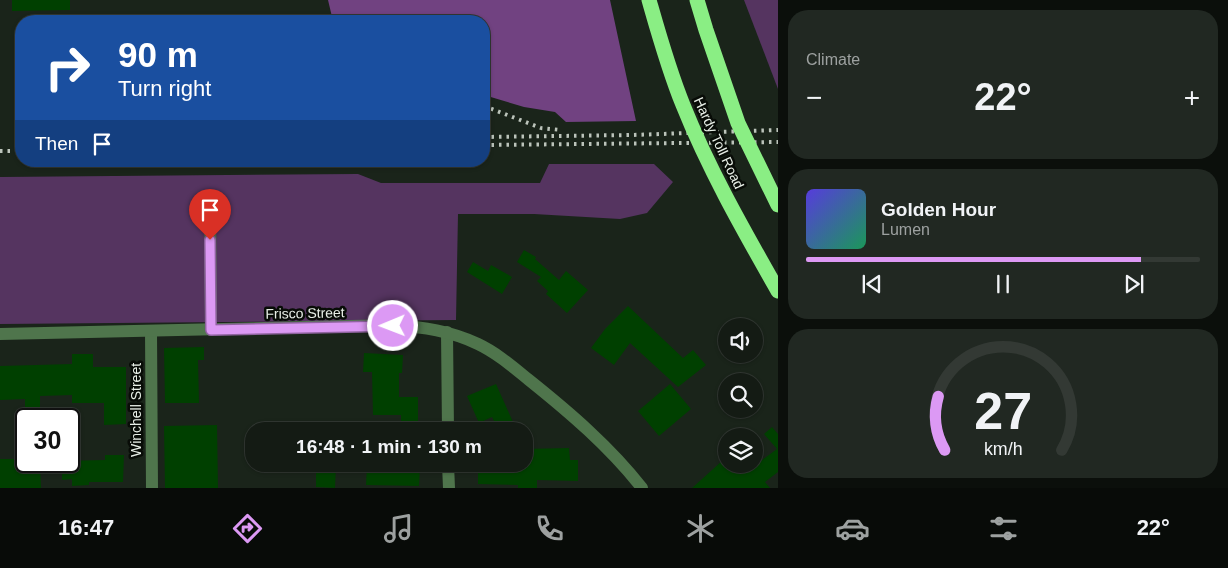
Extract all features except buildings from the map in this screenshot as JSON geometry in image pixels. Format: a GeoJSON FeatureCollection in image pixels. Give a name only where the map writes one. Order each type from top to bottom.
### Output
{"type":"FeatureCollection","features":[{"type":"Feature","properties":{"kind":"highway","name":"Hardy Toll Road"},"geometry":{"type":"LineString","coordinates":[[649,0],[663,48],[683,105],[696,135],[729,202],[778,291]]}},
{"type":"Feature","properties":{"kind":"highway","name":"Hardy Toll Road"},"geometry":{"type":"LineString","coordinates":[[697,0],[738,123],[778,205]]}},
{"type":"Feature","properties":{"kind":"street"},"geometry":{"type":"LineString","coordinates":[[210,204],[211,330]]}},
{"type":"Feature","properties":{"kind":"street","name":"Frisco Street"},"geometry":{"type":"LineString","coordinates":[[0,334],[393,326],[421,327],[448,332],[480,345],[496,355],[549,396],[631,473],[642,488]]}},
{"type":"Feature","properties":{"kind":"street","name":"Winchell Street"},"geometry":{"type":"LineString","coordinates":[[151,331],[152,488]]}},
{"type":"Feature","properties":{"kind":"street"},"geometry":{"type":"LineString","coordinates":[[448,332],[448,422]]}},
{"type":"Feature","properties":{"kind":"street"},"geometry":{"type":"LineString","coordinates":[[448,472],[449,488]]}},
{"type":"Feature","properties":{"kind":"shaded area"},"geometry":{"type":"Polygon","coordinates":[[[328,0],[610,0],[636,121],[566,122],[555,112],[524,107],[490,97],[490,15],[332,15],[328,0]]]}},
{"type":"Feature","properties":{"kind":"shaded area"},"geometry":{"type":"Polygon","coordinates":[[[744,0],[778,0],[778,89],[744,0]]]}},
{"type":"Feature","properties":{"kind":"shaded area"},"geometry":{"type":"Polygon","coordinates":[[[549,164],[654,164],[673,182],[647,213],[620,219],[534,214],[458,214],[456,320],[0,324],[0,177],[358,174],[381,183],[540,183],[549,164]]]}},
{"type":"Feature","properties":{"kind":"railway"},"geometry":{"type":"LineString","coordinates":[[490,108],[541,128],[561,130]]}},
{"type":"Feature","properties":{"kind":"railway"},"geometry":{"type":"LineString","coordinates":[[490,137],[778,130]]}},
{"type":"Feature","properties":{"kind":"railway"},"geometry":{"type":"LineString","coordinates":[[490,145],[778,142]]}},
{"type":"Feature","properties":{"kind":"railway"},"geometry":{"type":"LineString","coordinates":[[0,151],[15,151]]}},
{"type":"Feature","properties":{"kind":"route"},"geometry":{"type":"LineString","coordinates":[[210,240],[211,330],[393,326]]}}]}
